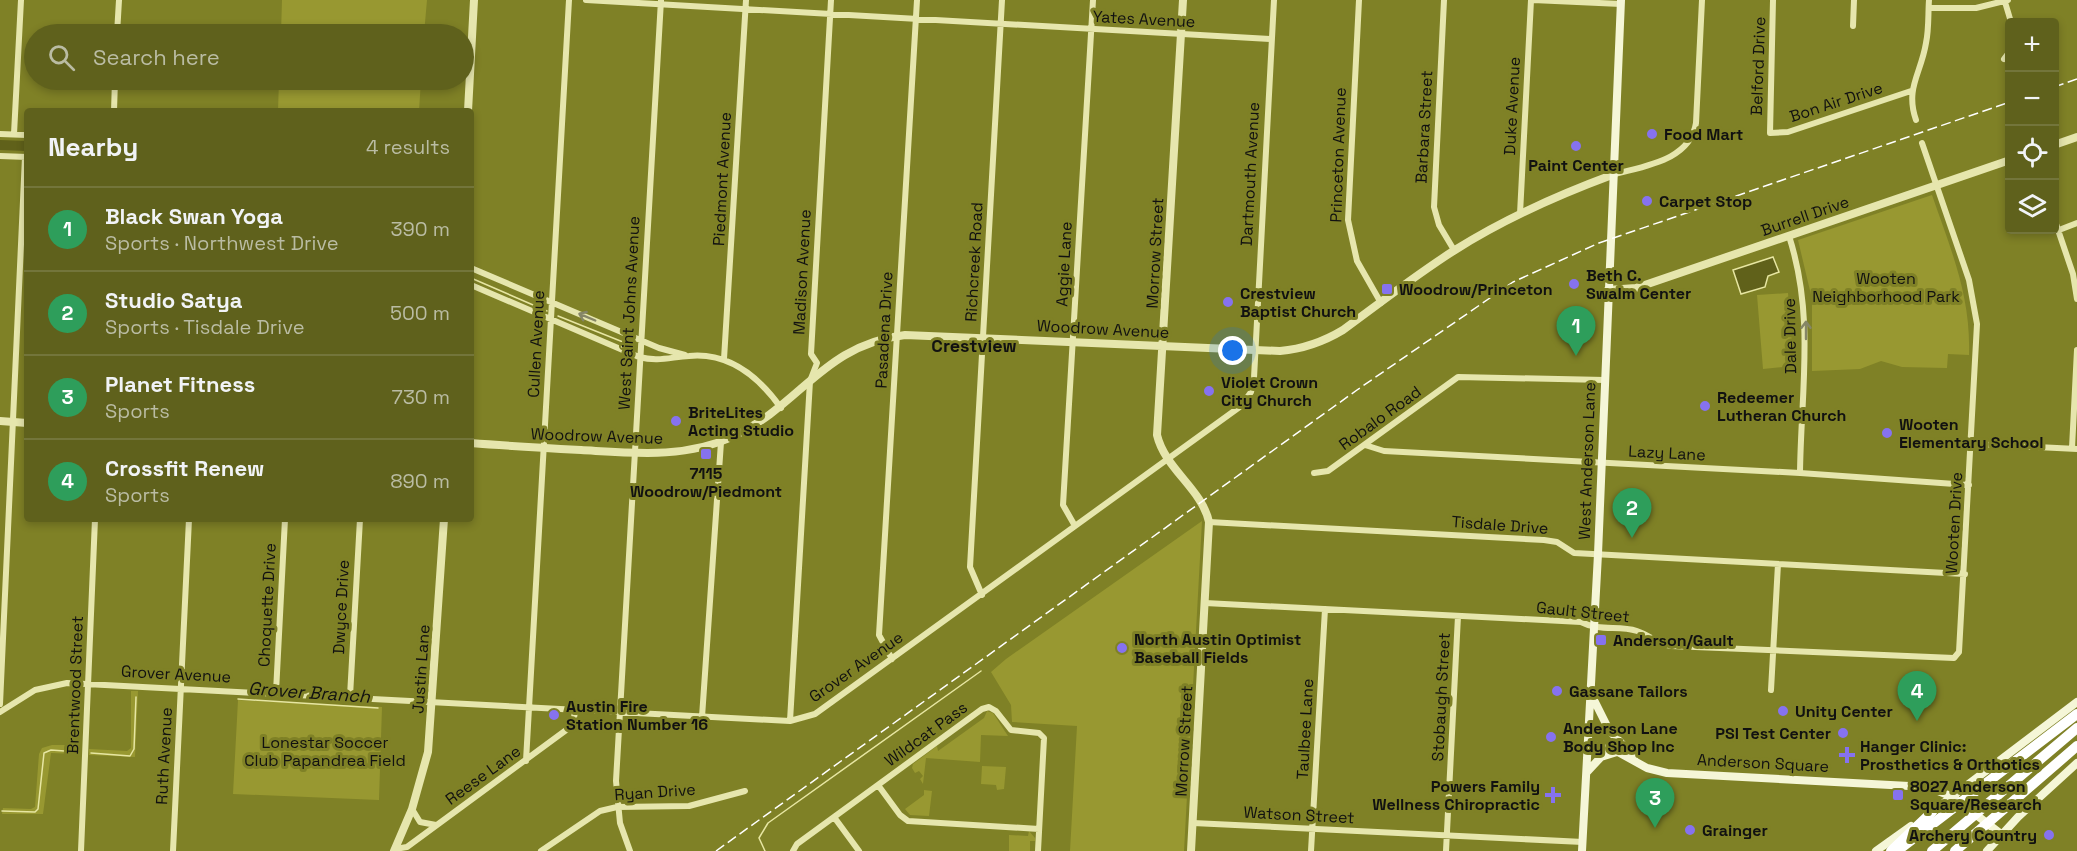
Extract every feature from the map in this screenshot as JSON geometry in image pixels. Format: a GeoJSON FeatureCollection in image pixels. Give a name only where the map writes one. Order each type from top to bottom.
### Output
{"type":"FeatureCollection","features":[{"type":"Feature","properties":{"kind":"highway"},"geometry":{"type":"LineString","coordinates":[[1898,851],[2077,714]]}},
{"type":"Feature","properties":{"kind":"highway"},"geometry":{"type":"LineString","coordinates":[[1932,851],[2077,728]]}},
{"type":"Feature","properties":{"kind":"highway"},"geometry":{"type":"LineString","coordinates":[[1955,851],[2077,746]]}},
{"type":"Feature","properties":{"kind":"highway"},"geometry":{"type":"LineString","coordinates":[[1966,851],[1997,822],[2018,797]]}},
{"type":"Feature","properties":{"kind":"highway"},"geometry":{"type":"LineString","coordinates":[[1891,851],[1932,812]]}},
{"type":"Feature","properties":{"kind":"main road","name":"West Anderson Lane"},"geometry":{"type":"LineString","coordinates":[[1583,846],[1598,554],[1621,2]]}},
{"type":"Feature","properties":{"kind":"main road"},"geometry":{"type":"LineString","coordinates":[[1590,692],[1612,734],[1638,762]]}},
{"type":"Feature","properties":{"kind":"main road"},"geometry":{"type":"LineString","coordinates":[[1876,851],[1953,797],[2077,702]]}},
{"type":"Feature","properties":{"kind":"main road","name":"Anderson Square"},"geometry":{"type":"LineString","coordinates":[[1587,743],[1618,752],[1647,768],[1667,773],[1916,786],[1939,790],[1953,797],[2001,834]]}},
{"type":"Feature","properties":{"kind":"main road"},"geometry":{"type":"LineString","coordinates":[[1586,772],[1598,758],[1618,752]]}},
{"type":"Feature","properties":{"kind":"main road"},"geometry":{"type":"LineString","coordinates":[[1987,851],[2001,834],[2077,763]]}},
{"type":"Feature","properties":{"kind":"street"},"geometry":{"type":"LineString","coordinates":[[14,134],[21,0]]}},
{"type":"Feature","properties":{"kind":"street"},"geometry":{"type":"LineString","coordinates":[[118,24],[119,0]]}},
{"type":"Feature","properties":{"kind":"street"},"geometry":{"type":"LineString","coordinates":[[473,24],[474,0]]}},
{"type":"Feature","properties":{"kind":"street","name":"Cullen Avenue"},"geometry":{"type":"LineString","coordinates":[[526,761],[569,0]]}},
{"type":"Feature","properties":{"kind":"street","name":"Yates Avenue"},"geometry":{"type":"LineString","coordinates":[[586,0],[661,2],[745,9],[1270,39]]}},
{"type":"Feature","properties":{"kind":"street","name":"Piedmont Avenue"},"geometry":{"type":"LineString","coordinates":[[724,359],[746,0]]}},
{"type":"Feature","properties":{"kind":"street","name":"Madison Avenue"},"geometry":{"type":"LineString","coordinates":[[790,721],[810,381],[817,363],[811,354],[831,0]]}},
{"type":"Feature","properties":{"kind":"street","name":"Pasadena Drive"},"geometry":{"type":"LineString","coordinates":[[892,659],[879,635],[917,0]]}},
{"type":"Feature","properties":{"kind":"street","name":"Richcreek Road"},"geometry":{"type":"LineString","coordinates":[[982,595],[970,567],[1002,0]]}},
{"type":"Feature","properties":{"kind":"street","name":"Aggie Lane"},"geometry":{"type":"LineString","coordinates":[[1075,526],[1063,505],[1093,0]]}},
{"type":"Feature","properties":{"kind":"street","name":"Morrow Street"},"geometry":{"type":"LineString","coordinates":[[1183,0],[1157,435],[1168,459],[1205,508],[1209,522],[1191,851]]}},
{"type":"Feature","properties":{"kind":"street","name":"Dartmouth Avenue"},"geometry":{"type":"LineString","coordinates":[[1254,350],[1274,0]]}},
{"type":"Feature","properties":{"kind":"street","name":"Princeton Avenue"},"geometry":{"type":"LineString","coordinates":[[1359,0],[1348,220],[1356,261],[1381,303]]}},
{"type":"Feature","properties":{"kind":"street","name":"Barbara Street"},"geometry":{"type":"LineString","coordinates":[[1444,0],[1434,207],[1439,225],[1454,250]]}},
{"type":"Feature","properties":{"kind":"street"},"geometry":{"type":"LineString","coordinates":[[1532,0],[1621,2]]}},
{"type":"Feature","properties":{"kind":"street","name":"Duke Avenue"},"geometry":{"type":"LineString","coordinates":[[1520,214],[1532,0]]}},
{"type":"Feature","properties":{"kind":"street"},"geometry":{"type":"LineString","coordinates":[[1612,176],[1673,155],[1684,148],[1692,137],[1696,123],[1702,0]]}},
{"type":"Feature","properties":{"kind":"street","name":"Belford Drive"},"geometry":{"type":"LineString","coordinates":[[1770,133],[1773,0]]}},
{"type":"Feature","properties":{"kind":"street"},"geometry":{"type":"LineString","coordinates":[[1853,26],[1854,0]]}},
{"type":"Feature","properties":{"kind":"street"},"geometry":{"type":"LineString","coordinates":[[1916,120],[1911,104],[1911,91],[1927,41],[1929,0]]}},
{"type":"Feature","properties":{"kind":"street"},"geometry":{"type":"LineString","coordinates":[[1929,8],[1976,8],[2007,1],[2011,18]]}},
{"type":"Feature","properties":{"kind":"street","name":"West Saint Johns Avenue"},"geometry":{"type":"LineString","coordinates":[[630,851],[617,807],[615,782],[661,2]]}},
{"type":"Feature","properties":{"kind":"street"},"geometry":{"type":"LineString","coordinates":[[114,108],[115,90]]}},
{"type":"Feature","properties":{"kind":"street"},"geometry":{"type":"LineString","coordinates":[[468,108],[469,90]]}},
{"type":"Feature","properties":{"kind":"street","name":"Bon Air Drive"},"geometry":{"type":"LineString","coordinates":[[1770,133],[1788,132],[1911,91]]}},
{"type":"Feature","properties":{"kind":"street"},"geometry":{"type":"LineString","coordinates":[[0,134],[24,135]]}},
{"type":"Feature","properties":{"kind":"street"},"geometry":{"type":"LineString","coordinates":[[2059,144],[2077,137]]}},
{"type":"Feature","properties":{"kind":"street","name":"Wooten Drive"},"geometry":{"type":"LineString","coordinates":[[1922,143],[1969,280],[1977,324],[1965,574],[1959,652],[1954,658]]}},
{"type":"Feature","properties":{"kind":"street"},"geometry":{"type":"LineString","coordinates":[[0,156],[24,157]]}},
{"type":"Feature","properties":{"kind":"street","name":"Burrell Drive"},"geometry":{"type":"LineString","coordinates":[[1608,290],[1636,288],[2005,162]]}},
{"type":"Feature","properties":{"kind":"street","name":"Woodrow Avenue"},"geometry":{"type":"LineString","coordinates":[[474,443],[635,453],[677,452],[721,442],[760,423],[781,408],[826,366],[846,353],[866,344],[898,336],[924,334],[1290,350],[1319,343],[1343,330],[1454,250],[1520,214],[1612,176]]}},
{"type":"Feature","properties":{"kind":"street"},"geometry":{"type":"LineString","coordinates":[[0,704],[24,198]]}},
{"type":"Feature","properties":{"kind":"street"},"geometry":{"type":"LineString","coordinates":[[2077,224],[2059,230],[2073,274],[2077,299]]}},
{"type":"Feature","properties":{"kind":"street","name":"Dale Drive"},"geometry":{"type":"LineString","coordinates":[[1789,236],[1800,275],[1806,325],[1800,473]]}},
{"type":"Feature","properties":{"kind":"street"},"geometry":{"type":"LineString","coordinates":[[474,269],[640,341],[689,356],[724,359],[750,373],[771,393],[781,408]]}},
{"type":"Feature","properties":{"kind":"street"},"geometry":{"type":"LineString","coordinates":[[474,286],[639,357],[658,361],[689,356]]}},
{"type":"Feature","properties":{"kind":"street","name":"Grover Avenue"},"geometry":{"type":"LineString","coordinates":[[0,712],[22,697],[49,685],[88,683],[790,721],[815,714],[982,595],[1247,399],[1253,385],[1254,350]]}},
{"type":"Feature","properties":{"kind":"street"},"geometry":{"type":"LineString","coordinates":[[1972,444],[2074,448],[2077,350]]}},
{"type":"Feature","properties":{"kind":"street","name":"Robalo Road"},"geometry":{"type":"LineString","coordinates":[[1314,473],[1328,471],[1458,377],[1605,380]]}},
{"type":"Feature","properties":{"kind":"street"},"geometry":{"type":"LineString","coordinates":[[0,421],[24,423]]}},
{"type":"Feature","properties":{"kind":"street"},"geometry":{"type":"LineString","coordinates":[[702,717],[721,442]]}},
{"type":"Feature","properties":{"kind":"street","name":"Lazy Lane"},"geometry":{"type":"LineString","coordinates":[[1365,445],[1384,451],[1969,484]]}},
{"type":"Feature","properties":{"kind":"street","name":"Brentwood Street"},"geometry":{"type":"LineString","coordinates":[[81,851],[95,522]]}},
{"type":"Feature","properties":{"kind":"street","name":"Ruth Avenue"},"geometry":{"type":"LineString","coordinates":[[174,851],[189,522]]}},
{"type":"Feature","properties":{"kind":"street","name":"Choquette Drive"},"geometry":{"type":"LineString","coordinates":[[276,692],[285,522]]}},
{"type":"Feature","properties":{"kind":"street","name":"Dwyce Drive"},"geometry":{"type":"LineString","coordinates":[[350,696],[360,522]]}},
{"type":"Feature","properties":{"kind":"street","name":"Justin Lane"},"geometry":{"type":"LineString","coordinates":[[394,850],[412,809],[428,752],[444,522]]}},
{"type":"Feature","properties":{"kind":"street","name":"Tisdale Drive"},"geometry":{"type":"LineString","coordinates":[[1209,522],[1544,540],[1557,542],[1574,554],[1965,574]]}},
{"type":"Feature","properties":{"kind":"street"},"geometry":{"type":"LineString","coordinates":[[1771,690],[1778,564]]}},
{"type":"Feature","properties":{"kind":"street","name":"Gault Street"},"geometry":{"type":"LineString","coordinates":[[1205,603],[1581,622],[1594,628],[1631,629],[1647,635],[1656,643],[1671,646],[1954,658]]}},
{"type":"Feature","properties":{"kind":"street","name":"Taulbee Lane"},"geometry":{"type":"LineString","coordinates":[[1311,851],[1325,609]]}},
{"type":"Feature","properties":{"kind":"street","name":"Stobaugh Street"},"geometry":{"type":"LineString","coordinates":[[1446,851],[1458,616]]}},
{"type":"Feature","properties":{"kind":"street","name":"Wildcat Pass"},"geometry":{"type":"LineString","coordinates":[[793,851],[797,843],[982,709],[991,707],[1011,730],[1039,733],[1044,738],[1038,851]]}},
{"type":"Feature","properties":{"kind":"street","name":"Reese Lane"},"geometry":{"type":"LineString","coordinates":[[394,850],[407,847],[573,725],[575,711]]}},
{"type":"Feature","properties":{"kind":"street"},"geometry":{"type":"LineString","coordinates":[[878,785],[900,815],[908,821],[1039,829]]}},
{"type":"Feature","properties":{"kind":"street","name":"Ryan Drive"},"geometry":{"type":"LineString","coordinates":[[542,851],[600,811],[617,807],[689,806],[745,791]]}},
{"type":"Feature","properties":{"kind":"street"},"geometry":{"type":"LineString","coordinates":[[412,809],[420,822],[437,825]]}},
{"type":"Feature","properties":{"kind":"street"},"geometry":{"type":"LineString","coordinates":[[834,817],[859,851]]}},
{"type":"Feature","properties":{"kind":"street","name":"Watson Street"},"geometry":{"type":"LineString","coordinates":[[1192,823],[1447,836],[1583,846]]}},
{"type":"Feature","properties":{"kind":"green space"},"geometry":{"type":"Polygon","coordinates":[[[282,0],[427,0],[425,24],[281,24],[282,0]]]}},
{"type":"Feature","properties":{"kind":"green space"},"geometry":{"type":"Polygon","coordinates":[[[279,90],[420,90],[419,108],[278,108],[279,90]]]}},
{"type":"Feature","properties":{"kind":"green space","name":"Wooten Neighborhood Park"},"geometry":{"type":"Polygon","coordinates":[[[1932,195],[1953,254],[1963,293],[1969,333],[1969,355],[1948,354],[1947,368],[1902,367],[1881,361],[1860,369],[1812,371],[1812,299],[1798,240],[1932,195]]]}},
{"type":"Feature","properties":{"kind":"green space"},"geometry":{"type":"Polygon","coordinates":[[[1788,293],[1794,366],[1763,369],[1757,295],[1788,293]]]}},
{"type":"Feature","properties":{"kind":"green space"},"geometry":{"type":"Polygon","coordinates":[[[1202,521],[1184,851],[1070,851],[1077,726],[1012,722],[1011,705],[991,672],[1006,659],[1202,521]]]}},
{"type":"Feature","properties":{"kind":"green space"},"geometry":{"type":"Polygon","coordinates":[[[131,691],[138,691],[135,757],[89,755],[89,749],[127,751],[131,748],[131,691]]]}},
{"type":"Feature","properties":{"kind":"green space","name":"Lonestar Soccer Club Papandrea Field"},"geometry":{"type":"Polygon","coordinates":[[[238,700],[382,707],[379,800],[233,794],[238,700]]]}},
{"type":"Feature","properties":{"kind":"green space"},"geometry":{"type":"Polygon","coordinates":[[[987,711],[993,713],[1008,736],[981,735],[980,762],[926,758],[923,784],[920,779],[923,776],[919,771],[915,773],[912,768],[913,764],[937,746],[938,751],[984,718],[987,711]]]}},
{"type":"Feature","properties":{"kind":"green space"},"geometry":{"type":"Polygon","coordinates":[[[52,745],[78,745],[77,754],[51,753],[43,814],[2,814],[3,808],[31,809],[35,807],[39,754],[42,748],[52,745]]]}},
{"type":"Feature","properties":{"kind":"green space"},"geometry":{"type":"Polygon","coordinates":[[[982,766],[1006,767],[1004,789],[997,790],[996,785],[981,784],[982,766]]]}},
{"type":"Feature","properties":{"kind":"green space"},"geometry":{"type":"Polygon","coordinates":[[[924,790],[932,791],[929,816],[910,815],[905,809],[924,795],[924,790]]]}},
{"type":"Feature","properties":{"kind":"green space"},"geometry":{"type":"Polygon","coordinates":[[[1029,831],[1035,838],[1035,841],[1030,841],[1030,851],[1009,851],[1009,835],[1028,836],[1029,831]]]}},
{"type":"Feature","properties":{"kind":"shaded area"},"geometry":{"type":"Polygon","coordinates":[[[1773,257],[1779,272],[1768,276],[1765,287],[1741,294],[1733,270],[1773,257]]]}},
{"type":"Feature","properties":{"kind":"waterway"},"geometry":{"type":"LineString","coordinates":[[0,145],[24,146]]}},
{"type":"Feature","properties":{"kind":"waterway"},"geometry":{"type":"LineString","coordinates":[[474,279],[547,311]]}},
{"type":"Feature","properties":{"kind":"waterway"},"geometry":{"type":"LineString","coordinates":[[558,316],[633,346]]}},
{"type":"Feature","properties":{"kind":"waterway"},"geometry":{"type":"LineString","coordinates":[[765,851],[759,838],[768,823],[981,671]]}},
{"type":"Feature","properties":{"kind":"waterway","name":"Grover Branch"},"geometry":{"type":"LineString","coordinates":[[91,753],[130,756],[134,749],[136,697]]}},
{"type":"Feature","properties":{"kind":"waterway","name":"Grover Branch"},"geometry":{"type":"LineString","coordinates":[[238,699],[378,708]]}},
{"type":"Feature","properties":{"kind":"waterway","name":"Grover Branch"},"geometry":{"type":"LineString","coordinates":[[2,811],[35,812],[38,809],[44,753],[51,750],[78,752]]}},
{"type":"Feature","properties":{"kind":"railway"},"geometry":{"type":"LineString","coordinates":[[2059,85],[2077,79]]}},
{"type":"Feature","properties":{"kind":"railway"},"geometry":{"type":"LineString","coordinates":[[716,851],[1357,390],[1513,282],[1599,243],[2005,104]]}},
{"type":"Feature","properties":{"kind":"place","name":"Food Mart"},"geometry":{"type":"Point","coordinates":[1652,134]}},
{"type":"Feature","properties":{"kind":"place","name":"Paint Center"},"geometry":{"type":"Point","coordinates":[1576,146]}},
{"type":"Feature","properties":{"kind":"place","name":"Carpet Stop"},"geometry":{"type":"Point","coordinates":[1647,201]}},
{"type":"Feature","properties":{"kind":"place","name":"Beth C. Swalm Center"},"geometry":{"type":"Point","coordinates":[1574,284]}},
{"type":"Feature","properties":{"kind":"place","name":"Woodrow/Princeton"},"geometry":{"type":"Point","coordinates":[1387,289]}},
{"type":"Feature","properties":{"kind":"place","name":"Crestview Baptist Church"},"geometry":{"type":"Point","coordinates":[1228,302]}},
{"type":"Feature","properties":{"kind":"place","name":"Black Swan Yoga"},"geometry":{"type":"Point","coordinates":[1576,356]}},
{"type":"Feature","properties":{"kind":"place","name":"Violet Crown City Church"},"geometry":{"type":"Point","coordinates":[1209,391]}},
{"type":"Feature","properties":{"kind":"place","name":"Redeemer Lutheran Church"},"geometry":{"type":"Point","coordinates":[1705,406]}},
{"type":"Feature","properties":{"kind":"place","name":"BriteLites Acting Studio"},"geometry":{"type":"Point","coordinates":[676,421]}},
{"type":"Feature","properties":{"kind":"place","name":"Wooten Elementary School"},"geometry":{"type":"Point","coordinates":[1887,433]}},
{"type":"Feature","properties":{"kind":"place","name":"7115 Woodrow/Piedmont"},"geometry":{"type":"Point","coordinates":[706,454]}},
{"type":"Feature","properties":{"kind":"place","name":"Studio Satya"},"geometry":{"type":"Point","coordinates":[1632,538]}},
{"type":"Feature","properties":{"kind":"place","name":"Anderson/Gault"},"geometry":{"type":"Point","coordinates":[1601,640]}},
{"type":"Feature","properties":{"kind":"place","name":"North Austin Optimist Baseball Fields"},"geometry":{"type":"Point","coordinates":[1122,648]}},
{"type":"Feature","properties":{"kind":"place","name":"Gassane Tailors"},"geometry":{"type":"Point","coordinates":[1557,691]}},
{"type":"Feature","properties":{"kind":"place","name":"Unity Center"},"geometry":{"type":"Point","coordinates":[1783,711]}},
{"type":"Feature","properties":{"kind":"place","name":"Austin Fire Station Number 16"},"geometry":{"type":"Point","coordinates":[554,715]}},
{"type":"Feature","properties":{"kind":"place","name":"Crossfit Renew"},"geometry":{"type":"Point","coordinates":[1917,721]}},
{"type":"Feature","properties":{"kind":"place","name":"PSI Test Center"},"geometry":{"type":"Point","coordinates":[1843,733]}},
{"type":"Feature","properties":{"kind":"place","name":"Anderson Lane Body Shop Inc"},"geometry":{"type":"Point","coordinates":[1551,737]}},
{"type":"Feature","properties":{"kind":"place","name":"Hanger Clinic: Prosthetics & Orthotics"},"geometry":{"type":"Point","coordinates":[1847,755]}},
{"type":"Feature","properties":{"kind":"place","name":"Powers Family Wellness Chiropractic"},"geometry":{"type":"Point","coordinates":[1553,795]}},
{"type":"Feature","properties":{"kind":"place","name":"8027 Anderson Square/Research"},"geometry":{"type":"Point","coordinates":[1898,795]}},
{"type":"Feature","properties":{"kind":"place","name":"Planet Fitness"},"geometry":{"type":"Point","coordinates":[1655,828]}},
{"type":"Feature","properties":{"kind":"place","name":"Grainger"},"geometry":{"type":"Point","coordinates":[1690,830]}},
{"type":"Feature","properties":{"kind":"place","name":"Archery Country"},"geometry":{"type":"Point","coordinates":[2049,835]}},
{"type":"Feature","properties":{"kind":"district","name":"Crestview"},"geometry":{"type":"Point","coordinates":[974,345]}}]}
